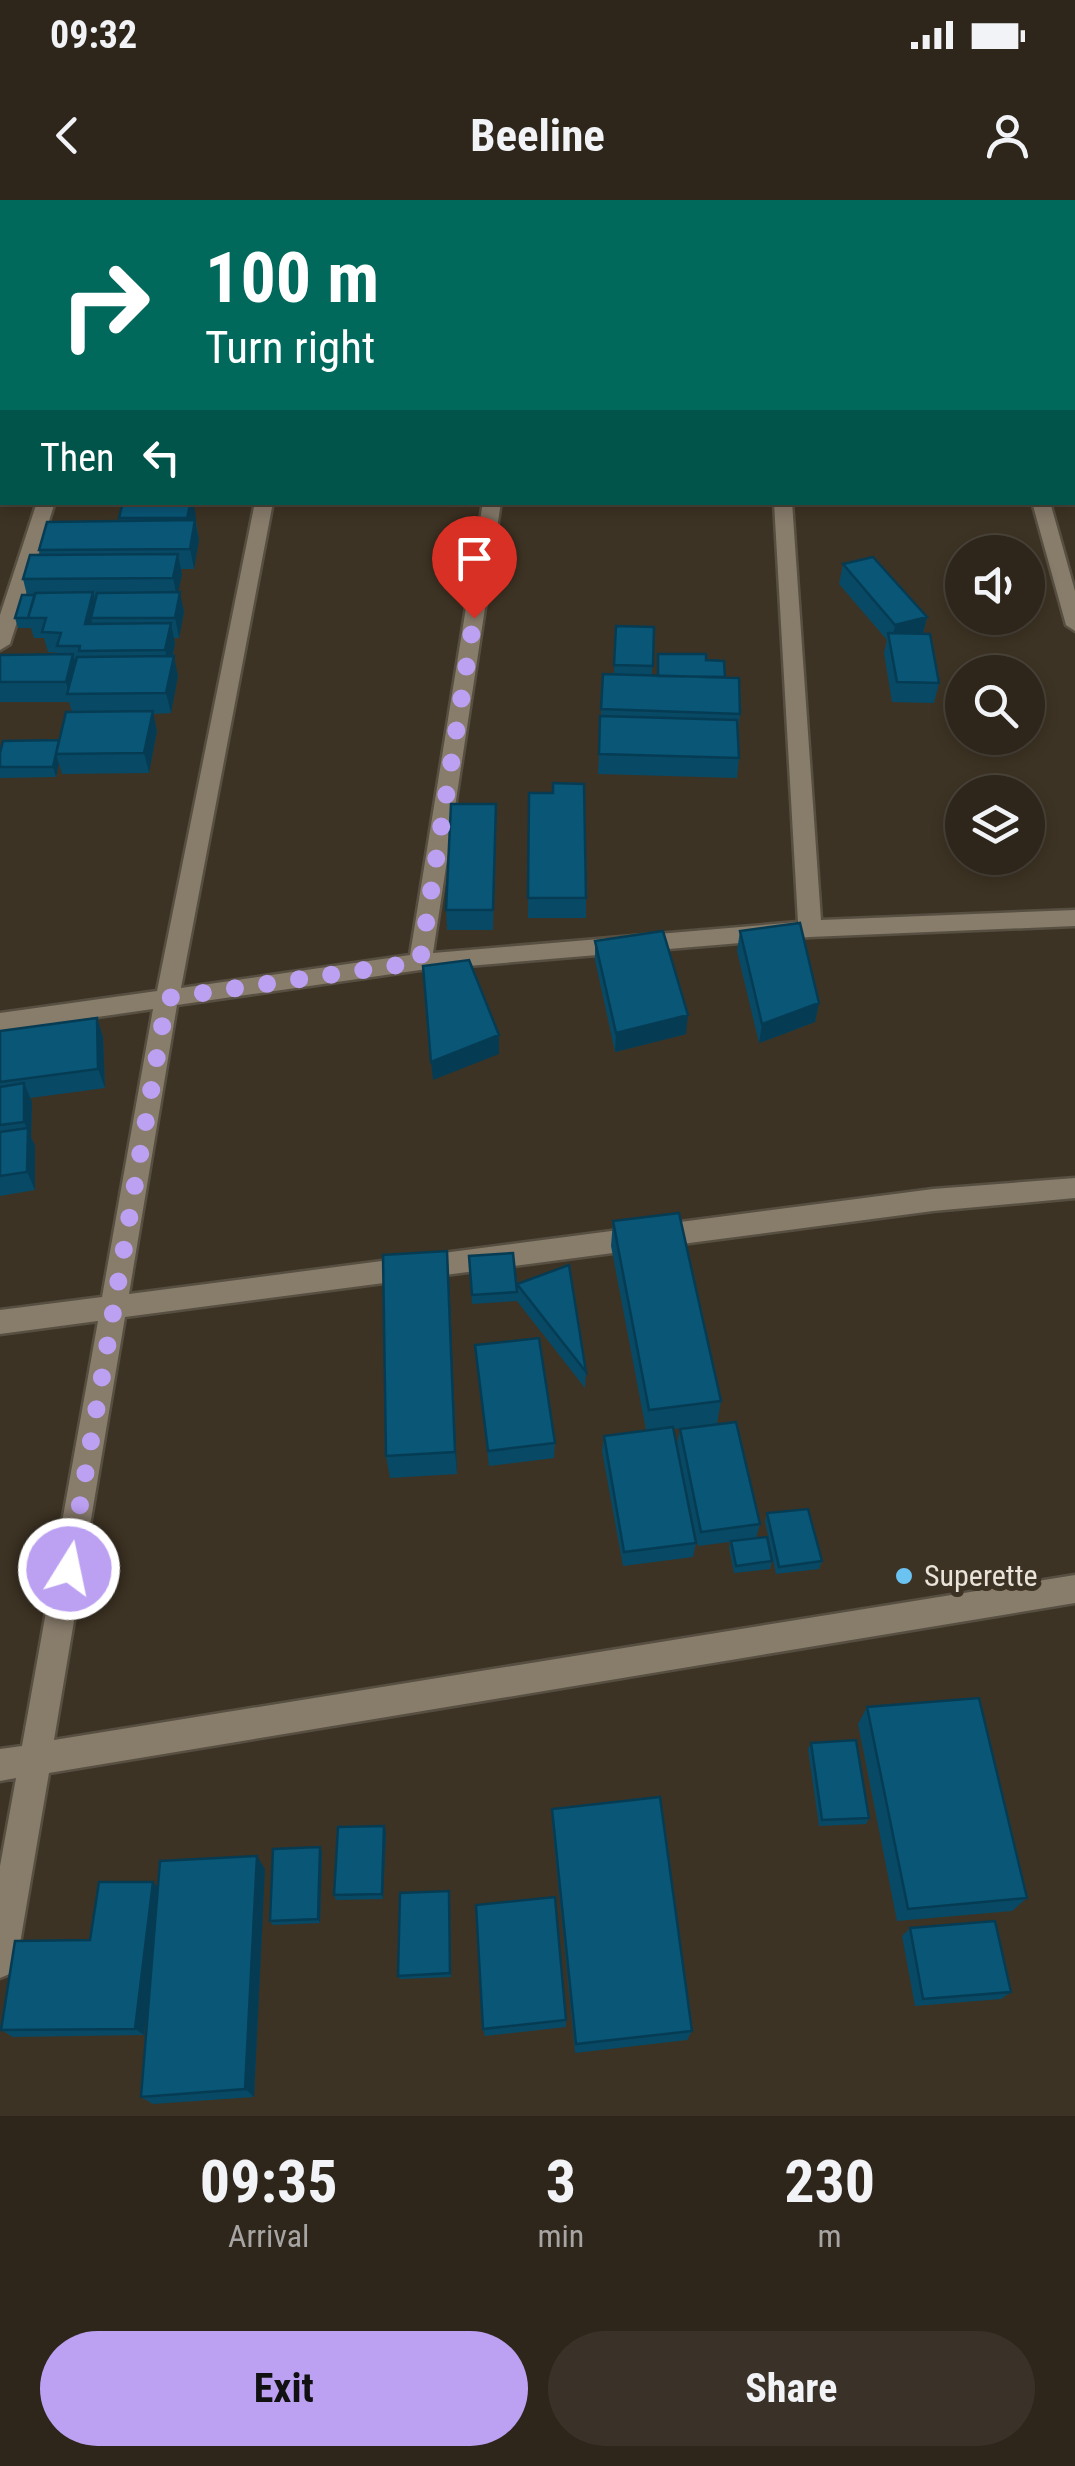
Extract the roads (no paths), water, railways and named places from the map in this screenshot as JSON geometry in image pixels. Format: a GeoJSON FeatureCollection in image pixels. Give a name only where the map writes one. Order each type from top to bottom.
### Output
{"type":"FeatureCollection","features":[{"type":"Feature","properties":{"kind":"street"},"geometry":{"type":"LineString","coordinates":[[0,644],[45,505]]}},
{"type":"Feature","properties":{"kind":"street"},"geometry":{"type":"LineString","coordinates":[[0,1961],[167,998],[263,505]]}},
{"type":"Feature","properties":{"kind":"street"},"geometry":{"type":"LineString","coordinates":[[420,962],[492,505]]}},
{"type":"Feature","properties":{"kind":"street"},"geometry":{"type":"LineString","coordinates":[[783,505],[810,929]]}},
{"type":"Feature","properties":{"kind":"street"},"geometry":{"type":"LineString","coordinates":[[1043,505],[1075,625]]}},
{"type":"Feature","properties":{"kind":"street"},"geometry":{"type":"LineString","coordinates":[[0,1022],[420,962],[810,929],[1075,918]]}},
{"type":"Feature","properties":{"kind":"street"},"geometry":{"type":"LineString","coordinates":[[0,1322],[934,1200],[1075,1188]]}},
{"type":"Feature","properties":{"kind":"street"},"geometry":{"type":"LineString","coordinates":[[0,1765],[1075,1589]]}},
{"type":"Feature","properties":{"kind":"place","name":"Superette"},"geometry":{"type":"Point","coordinates":[904,1576]}}]}
